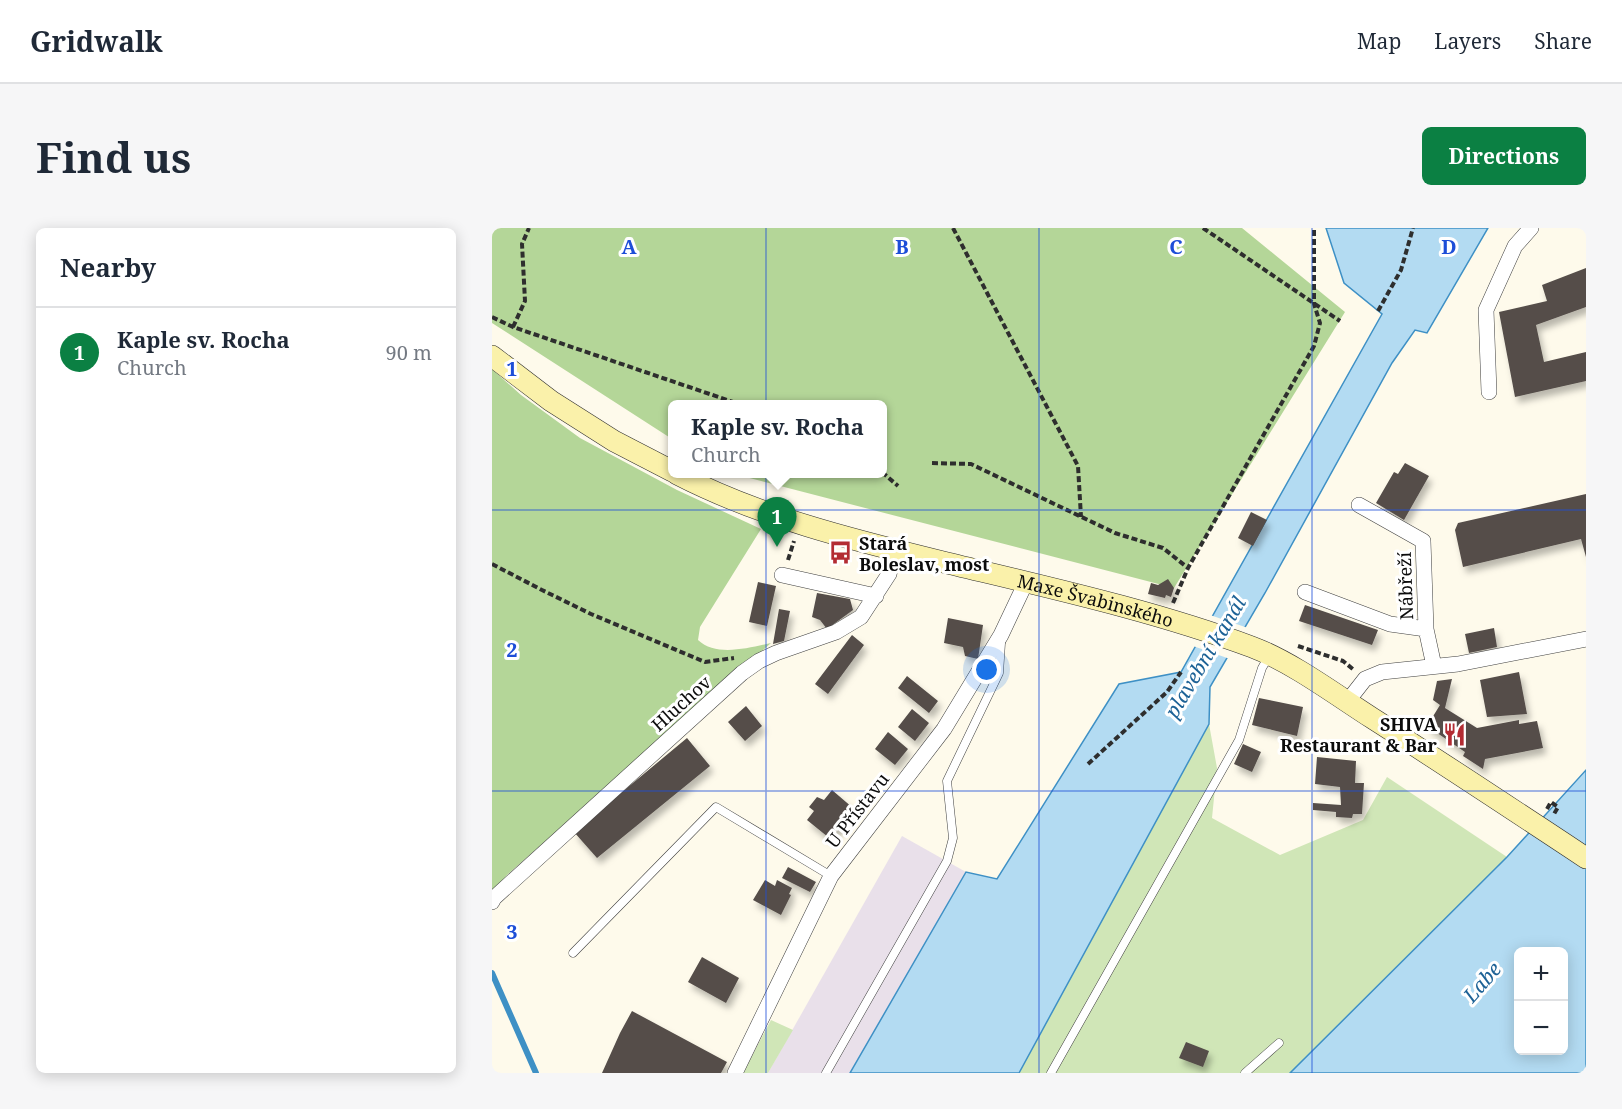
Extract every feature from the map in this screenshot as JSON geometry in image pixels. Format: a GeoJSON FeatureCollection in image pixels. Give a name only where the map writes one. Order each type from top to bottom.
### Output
{"type":"FeatureCollection","features":[{"type":"Feature","properties":{"kind":"main road"},"geometry":{"type":"LineString","coordinates":[[492,356],[551,401],[614,441],[668,469]]}},
{"type":"Feature","properties":{"kind":"main road","name":"Maxe Švabinského"},"geometry":{"type":"LineString","coordinates":[[686,478],[796,522],[895,550],[1026,582],[1175,614],[1263,652],[1347,702],[1586,858]]}},
{"type":"Feature","properties":{"kind":"street"},"geometry":{"type":"LineString","coordinates":[[1490,392],[1486,310],[1515,246],[1531,228]]}},
{"type":"Feature","properties":{"kind":"street","name":"Nábřeží"},"geometry":{"type":"LineString","coordinates":[[1359,505],[1423,541],[1426,629],[1434,666]]}},
{"type":"Feature","properties":{"kind":"street","name":"Hluchov"},"geometry":{"type":"LineString","coordinates":[[492,902],[742,673],[776,653],[836,632],[861,617],[889,574],[895,550]]}},
{"type":"Feature","properties":{"kind":"street"},"geometry":{"type":"LineString","coordinates":[[782,575],[876,596]]}},
{"type":"Feature","properties":{"kind":"street","name":"U Přístavu"},"geometry":{"type":"LineString","coordinates":[[735,1073],[831,876],[944,729],[1001,635],[1026,582]]}},
{"type":"Feature","properties":{"kind":"street"},"geometry":{"type":"LineString","coordinates":[[1305,592],[1390,624],[1426,629]]}},
{"type":"Feature","properties":{"kind":"street"},"geometry":{"type":"LineString","coordinates":[[1347,702],[1365,679],[1382,672],[1458,664],[1586,639]]}},
{"type":"Feature","properties":{"kind":"lane"},"geometry":{"type":"LineString","coordinates":[[826,1073],[947,861],[954,838],[947,781],[999,673],[1001,635]]}},
{"type":"Feature","properties":{"kind":"lane"},"geometry":{"type":"LineString","coordinates":[[1051,1073],[1239,740],[1262,668],[1263,652]]}},
{"type":"Feature","properties":{"kind":"lane"},"geometry":{"type":"LineString","coordinates":[[573,953],[716,807],[831,876]]}},
{"type":"Feature","properties":{"kind":"lane"},"geometry":{"type":"LineString","coordinates":[[1245,1073],[1280,1043]]}},
{"type":"Feature","properties":{"kind":"path"},"geometry":{"type":"LineString","coordinates":[[513,327],[525,301],[522,244],[528,228]]}},
{"type":"Feature","properties":{"kind":"path"},"geometry":{"type":"LineString","coordinates":[[953,228],[1078,466],[1081,517]]}},
{"type":"Feature","properties":{"kind":"path"},"geometry":{"type":"LineString","coordinates":[[1203,228],[1340,321]]}},
{"type":"Feature","properties":{"kind":"path"},"geometry":{"type":"LineString","coordinates":[[1175,614],[1179,586],[1188,568],[1314,346],[1320,323],[1314,304],[1314,228]]}},
{"type":"Feature","properties":{"kind":"path"},"geometry":{"type":"LineString","coordinates":[[1378,311],[1401,270],[1413,228]]}},
{"type":"Feature","properties":{"kind":"path"},"geometry":{"type":"LineString","coordinates":[[493,319],[725,400]]}},
{"type":"Feature","properties":{"kind":"path"},"geometry":{"type":"LineString","coordinates":[[932,463],[971,464],[1114,534],[1163,548],[1188,568]]}},
{"type":"Feature","properties":{"kind":"path"},"geometry":{"type":"LineString","coordinates":[[887,476],[898,486]]}},
{"type":"Feature","properties":{"kind":"path"},"geometry":{"type":"LineString","coordinates":[[492,564],[591,614],[705,662],[741,657]]}},
{"type":"Feature","properties":{"kind":"path"},"geometry":{"type":"LineString","coordinates":[[1088,764],[1167,693],[1181,672]]}},
{"type":"Feature","properties":{"kind":"path"},"geometry":{"type":"LineString","coordinates":[[1547,809],[1551,802],[1558,807],[1554,814]]}},
{"type":"Feature","properties":{"kind":"shaded area"},"geometry":{"type":"Polygon","coordinates":[[[902,836],[966,872],[850,1073],[768,1073],[902,836]]]}},
{"type":"Feature","properties":{"kind":"green space"},"geometry":{"type":"Polygon","coordinates":[[[492,228],[1242,228],[1345,312],[1174,588],[749,478],[887,478],[887,400],[668,400],[668,436],[492,323],[492,228]]]}},
{"type":"Feature","properties":{"kind":"green space"},"geometry":{"type":"Polygon","coordinates":[[[492,369],[521,395],[580,438],[677,490],[761,529],[700,627],[698,640],[705,645],[723,650],[743,649],[771,643],[507,875],[492,893],[492,369]]]}},
{"type":"Feature","properties":{"kind":"green space"},"geometry":{"type":"Polygon","coordinates":[[[1209,724],[1217,768],[1212,818],[1280,855],[1363,820],[1387,777],[1507,857],[1290,1073],[1019,1073],[1209,724]]]}},
{"type":"Feature","properties":{"kind":"green space"},"geometry":{"type":"Polygon","coordinates":[[[771,1020],[793,1030],[768,1073],[743,1073],[771,1020]]]}},
{"type":"Feature","properties":{"kind":"water","name":"plavební kanál"},"geometry":{"type":"Polygon","coordinates":[[[1326,228],[1488,228],[1427,333],[1415,330],[1392,363],[1265,593],[1210,687],[1209,724],[1019,1073],[850,1073],[966,872],[997,879],[1119,684],[1181,672],[1382,314],[1344,283],[1326,228]]]}},
{"type":"Feature","properties":{"kind":"water","name":"Labe"},"geometry":{"type":"Polygon","coordinates":[[[1586,770],[1586,1073],[1290,1073],[1507,857],[1586,770]]]}},
{"type":"Feature","properties":{"kind":"pier"},"geometry":{"type":"Polygon","coordinates":[[[1210,615],[1248,628],[1230,659],[1193,646],[1210,615]]]}},
{"type":"Feature","properties":{"kind":"building"},"geometry":{"type":"Polygon","coordinates":[[[1586,268],[1586,307],[1536,325],[1544,362],[1586,352],[1586,381],[1515,397],[1499,312],[1547,301],[1542,285],[1586,268]]]}},
{"type":"Feature","properties":{"kind":"building"},"geometry":{"type":"Polygon","coordinates":[[[1405,463],[1429,476],[1404,520],[1376,503],[1394,472],[1398,474],[1405,463]]]}},
{"type":"Feature","properties":{"kind":"building"},"geometry":{"type":"Polygon","coordinates":[[[1586,494],[1586,557],[1581,539],[1463,567],[1455,530],[1458,523],[1586,494]]]}},
{"type":"Feature","properties":{"kind":"building"},"geometry":{"type":"Polygon","coordinates":[[[1251,512],[1267,520],[1253,546],[1238,538],[1251,512]]]}},
{"type":"Feature","properties":{"kind":"building"},"geometry":{"type":"Polygon","coordinates":[[[1168,579],[1174,588],[1171,597],[1148,594],[1151,583],[1158,585],[1168,579]]]}},
{"type":"Feature","properties":{"kind":"building"},"geometry":{"type":"Polygon","coordinates":[[[758,582],[776,586],[767,626],[749,622],[758,582]]]}},
{"type":"Feature","properties":{"kind":"building"},"geometry":{"type":"Polygon","coordinates":[[[817,593],[850,599],[853,610],[827,629],[820,620],[812,617],[817,593]]]}},
{"type":"Feature","properties":{"kind":"building"},"geometry":{"type":"Polygon","coordinates":[[[1305,605],[1378,630],[1372,645],[1299,621],[1305,605]]]}},
{"type":"Feature","properties":{"kind":"building"},"geometry":{"type":"Polygon","coordinates":[[[779,609],[790,611],[784,641],[773,644],[779,609]]]}},
{"type":"Feature","properties":{"kind":"building"},"geometry":{"type":"Polygon","coordinates":[[[948,618],[983,625],[978,659],[965,656],[963,647],[944,643],[948,618]]]}},
{"type":"Feature","properties":{"kind":"building"},"geometry":{"type":"Polygon","coordinates":[[[1494,628],[1497,647],[1469,653],[1465,634],[1494,628]]]}},
{"type":"Feature","properties":{"kind":"building"},"geometry":{"type":"Polygon","coordinates":[[[852,635],[864,645],[828,694],[815,684],[852,635]]]}},
{"type":"Feature","properties":{"kind":"building"},"geometry":{"type":"Polygon","coordinates":[[[1519,672],[1527,714],[1487,717],[1480,680],[1519,672]]]}},
{"type":"Feature","properties":{"kind":"building"},"geometry":{"type":"Polygon","coordinates":[[[907,676],[938,701],[929,713],[898,688],[907,676]]]}},
{"type":"Feature","properties":{"kind":"building"},"geometry":{"type":"Polygon","coordinates":[[[1452,679],[1445,708],[1477,728],[1519,720],[1519,724],[1537,721],[1543,748],[1485,759],[1483,769],[1463,756],[1465,752],[1427,726],[1440,705],[1433,700],[1437,681],[1452,679]]]}},
{"type":"Feature","properties":{"kind":"building"},"geometry":{"type":"Polygon","coordinates":[[[1259,698],[1303,707],[1297,736],[1252,725],[1259,698]]]}},
{"type":"Feature","properties":{"kind":"building"},"geometry":{"type":"Polygon","coordinates":[[[746,706],[762,726],[745,741],[728,722],[746,706]]]}},
{"type":"Feature","properties":{"kind":"building"},"geometry":{"type":"Polygon","coordinates":[[[912,709],[929,723],[915,741],[898,727],[912,709]]]}},
{"type":"Feature","properties":{"kind":"building"},"geometry":{"type":"Polygon","coordinates":[[[888,732],[908,749],[895,765],[875,749],[888,732]]]}},
{"type":"Feature","properties":{"kind":"building"},"geometry":{"type":"Polygon","coordinates":[[[687,738],[710,766],[597,858],[574,832],[687,738]]]}},
{"type":"Feature","properties":{"kind":"building"},"geometry":{"type":"Polygon","coordinates":[[[1243,744],[1261,752],[1252,772],[1234,764],[1243,744]]]}},
{"type":"Feature","properties":{"kind":"building"},"geometry":{"type":"Polygon","coordinates":[[[1317,757],[1356,761],[1355,783],[1364,783],[1362,814],[1353,814],[1352,818],[1336,817],[1336,812],[1313,810],[1313,803],[1341,805],[1340,787],[1315,784],[1317,757]]]}},
{"type":"Feature","properties":{"kind":"building"},"geometry":{"type":"Polygon","coordinates":[[[832,790],[853,808],[845,817],[846,823],[840,830],[837,828],[828,837],[807,820],[814,811],[809,807],[817,797],[824,800],[832,790]]]}},
{"type":"Feature","properties":{"kind":"building"},"geometry":{"type":"Polygon","coordinates":[[[788,867],[816,882],[810,892],[782,878],[788,867]]]}},
{"type":"Feature","properties":{"kind":"building"},"geometry":{"type":"Polygon","coordinates":[[[765,880],[775,886],[777,880],[792,888],[781,915],[753,900],[765,880]]]}},
{"type":"Feature","properties":{"kind":"building"},"geometry":{"type":"Polygon","coordinates":[[[702,957],[739,978],[726,1003],[688,982],[702,957]]]}},
{"type":"Feature","properties":{"kind":"building"},"geometry":{"type":"Polygon","coordinates":[[[632,1011],[727,1062],[721,1073],[602,1073],[632,1011]]]}},
{"type":"Feature","properties":{"kind":"building"},"geometry":{"type":"Polygon","coordinates":[[[1186,1042],[1209,1051],[1203,1067],[1179,1058],[1186,1042]]]}},
{"type":"Feature","properties":{"kind":"waterway"},"geometry":{"type":"LineString","coordinates":[[492,973],[536,1073]]}},
{"type":"Feature","properties":{"kind":"place","name":"Kaple sv. Rocha"},"geometry":{"type":"Point","coordinates":[777,547]}},
{"type":"Feature","properties":{"kind":"place","name":"Stará Boleslav, most"},"geometry":{"type":"Point","coordinates":[841,553]}},
{"type":"Feature","properties":{"kind":"place","name":"SHIVA Restaurant & Bar"},"geometry":{"type":"Point","coordinates":[1455,734]}}]}
